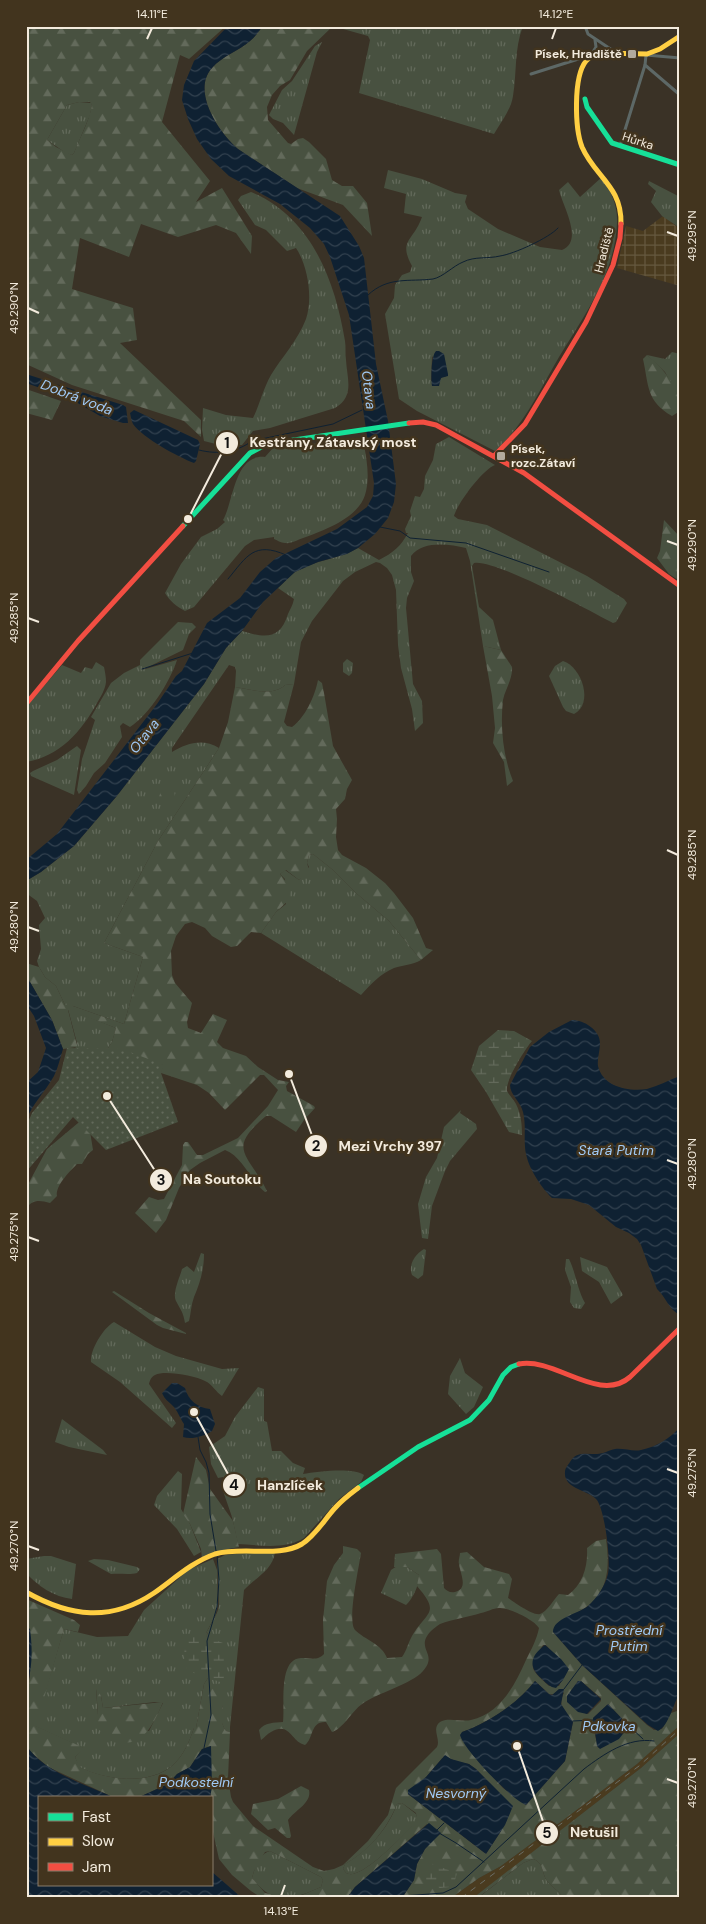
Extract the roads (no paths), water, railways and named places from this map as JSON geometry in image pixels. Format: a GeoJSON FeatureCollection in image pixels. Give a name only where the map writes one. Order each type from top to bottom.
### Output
{"type":"FeatureCollection","features":[{"type":"Feature","properties":{"kind":"street"},"geometry":{"type":"LineString","coordinates":[[585,26],[588,34],[595,40],[616,52]]}},
{"type":"Feature","properties":{"kind":"street"},"geometry":{"type":"LineString","coordinates":[[646,55],[660,51],[680,36]]}},
{"type":"Feature","properties":{"kind":"street"},"geometry":{"type":"LineString","coordinates":[[592,55],[596,46],[595,40]]}},
{"type":"Feature","properties":{"kind":"street"},"geometry":{"type":"LineString","coordinates":[[531,74],[592,55],[616,52],[680,58]]}},
{"type":"Feature","properties":{"kind":"street","name":"Hradiště"},"geometry":{"type":"LineString","coordinates":[[494,456],[525,424],[597,303],[615,259],[621,224],[617,195],[607,179],[588,157],[580,139],[578,80],[583,65],[592,55]]}},
{"type":"Feature","properties":{"kind":"street"},"geometry":{"type":"LineString","coordinates":[[620,146],[645,65],[646,55]]}},
{"type":"Feature","properties":{"kind":"street"},"geometry":{"type":"LineString","coordinates":[[645,65],[680,95]]}},
{"type":"Feature","properties":{"kind":"street","name":"Hůrka"},"geometry":{"type":"LineString","coordinates":[[585,99],[587,107],[612,143],[680,165]]}},
{"type":"Feature","properties":{"kind":"street"},"geometry":{"type":"LineString","coordinates":[[26,704],[78,641],[250,453],[268,444],[418,422],[432,423],[524,473],[680,586]]}},
{"type":"Feature","properties":{"kind":"street"},"geometry":{"type":"LineString","coordinates":[[26,1592],[64,1611],[82,1613],[116,1610],[144,1599],[190,1566],[215,1554],[242,1549],[295,1548],[308,1540],[345,1498],[430,1439],[461,1426],[476,1415],[489,1400],[504,1373],[516,1364],[522,1362],[535,1364],[599,1385],[615,1386],[628,1379],[680,1328]]}},
{"type":"Feature","properties":{"kind":"water","name":"Otava"},"geometry":{"type":"Polygon","coordinates":[[[228,26],[263,26],[246,45],[216,64],[206,77],[206,100],[216,122],[223,133],[238,149],[340,216],[359,246],[364,258],[376,364],[388,421],[396,484],[394,502],[388,518],[375,534],[358,548],[347,554],[318,562],[295,572],[263,602],[242,631],[226,648],[204,684],[116,797],[74,846],[41,872],[26,881],[26,860],[57,834],[157,704],[176,676],[182,671],[207,623],[240,598],[260,572],[276,558],[337,529],[367,507],[373,496],[374,483],[349,315],[324,244],[310,228],[280,204],[229,176],[211,159],[197,139],[182,100],[184,85],[194,61],[228,26]]]}},
{"type":"Feature","properties":{"kind":"water"},"geometry":{"type":"Polygon","coordinates":[[[436,351],[444,354],[448,376],[441,378],[439,386],[432,386],[432,362],[436,351]]]}},
{"type":"Feature","properties":{"kind":"water"},"geometry":{"type":"Polygon","coordinates":[[[26,374],[51,382],[50,388],[46,390],[26,383],[26,374]]]}},
{"type":"Feature","properties":{"kind":"water"},"geometry":{"type":"Polygon","coordinates":[[[56,384],[123,405],[126,407],[128,423],[100,416],[57,391],[55,388],[56,384]]]}},
{"type":"Feature","properties":{"kind":"water"},"geometry":{"type":"Polygon","coordinates":[[[134,410],[198,440],[200,444],[196,461],[194,463],[179,456],[144,435],[132,423],[130,413],[134,410]]]}},
{"type":"Feature","properties":{"kind":"water"},"geometry":{"type":"Polygon","coordinates":[[[26,975],[52,1020],[63,1049],[54,1076],[26,1121],[26,1083],[38,1072],[46,1048],[34,1016],[26,1004],[26,975]]]}},
{"type":"Feature","properties":{"kind":"water","name":"Stará Putim"},"geometry":{"type":"Polygon","coordinates":[[[572,1020],[586,1024],[597,1034],[600,1043],[598,1066],[605,1079],[611,1083],[625,1089],[640,1090],[680,1076],[680,1315],[673,1310],[657,1289],[637,1239],[616,1227],[589,1205],[571,1199],[552,1198],[538,1181],[528,1161],[525,1147],[523,1112],[510,1089],[510,1085],[530,1047],[549,1032],[572,1020]]]}},
{"type":"Feature","properties":{"kind":"water"},"geometry":{"type":"Polygon","coordinates":[[[172,1383],[177,1383],[185,1388],[191,1400],[198,1405],[210,1409],[215,1424],[212,1431],[198,1437],[183,1437],[184,1424],[162,1393],[172,1383]]]}},
{"type":"Feature","properties":{"kind":"water","name":"Prostřední Putim"},"geometry":{"type":"Polygon","coordinates":[[[680,1427],[680,1692],[668,1719],[658,1731],[648,1725],[582,1665],[553,1632],[554,1627],[561,1620],[588,1606],[605,1583],[609,1567],[607,1536],[600,1506],[597,1500],[572,1486],[565,1478],[566,1469],[572,1458],[578,1455],[599,1454],[615,1449],[647,1449],[668,1438],[680,1427]]]}},
{"type":"Feature","properties":{"kind":"water"},"geometry":{"type":"Polygon","coordinates":[[[26,1627],[30,1629],[32,1653],[30,1676],[26,1691],[26,1627]]]}},
{"type":"Feature","properties":{"kind":"water"},"geometry":{"type":"Polygon","coordinates":[[[545,1645],[569,1669],[556,1688],[545,1682],[534,1670],[534,1657],[545,1645]]]}},
{"type":"Feature","properties":{"kind":"water"},"geometry":{"type":"Polygon","coordinates":[[[535,1681],[552,1695],[559,1689],[564,1689],[561,1704],[573,1722],[565,1761],[526,1805],[510,1794],[489,1774],[470,1752],[460,1735],[462,1732],[502,1711],[520,1697],[535,1681]]]}},
{"type":"Feature","properties":{"kind":"water"},"geometry":{"type":"Polygon","coordinates":[[[578,1681],[581,1681],[601,1699],[587,1714],[578,1712],[567,1702],[567,1696],[578,1681]]]}},
{"type":"Feature","properties":{"kind":"water","name":"Pdkovka"},"geometry":{"type":"Polygon","coordinates":[[[608,1704],[629,1726],[619,1739],[600,1749],[597,1746],[593,1718],[608,1704]]]}},
{"type":"Feature","properties":{"kind":"water"},"geometry":{"type":"Polygon","coordinates":[[[26,1745],[43,1763],[54,1770],[110,1796],[38,1796],[38,1886],[212,1886],[212,1872],[242,1898],[26,1898],[26,1745]]]}},
{"type":"Feature","properties":{"kind":"water","name":"Podkostelní"},"geometry":{"type":"Polygon","coordinates":[[[211,1746],[212,1786],[210,1796],[141,1796],[168,1784],[177,1774],[190,1767],[202,1749],[211,1746]]]}},
{"type":"Feature","properties":{"kind":"water","name":"Nesvorný"},"geometry":{"type":"Polygon","coordinates":[[[445,1755],[451,1759],[469,1764],[476,1769],[513,1806],[505,1825],[486,1854],[408,1794],[408,1790],[426,1777],[445,1755]]]}},
{"type":"Feature","properties":{"kind":"water"},"geometry":{"type":"Polygon","coordinates":[[[429,1823],[441,1833],[425,1849],[417,1864],[414,1880],[402,1898],[349,1898],[355,1887],[429,1823]]]}},
{"type":"Feature","properties":{"kind":"waterway"},"geometry":{"type":"LineString","coordinates":[[368,295],[391,282],[433,279],[468,260],[506,255],[539,241],[558,228]]}},
{"type":"Feature","properties":{"kind":"waterway","name":"Dobrá voda"},"geometry":{"type":"LineString","coordinates":[[199,450],[227,452],[240,448],[252,441],[333,424],[362,410]]}},
{"type":"Feature","properties":{"kind":"waterway"},"geometry":{"type":"LineString","coordinates":[[380,527],[400,531],[410,538],[466,543],[549,572]]}},
{"type":"Feature","properties":{"kind":"waterway"},"geometry":{"type":"LineString","coordinates":[[228,579],[246,558],[259,550],[275,551],[286,555]]}},
{"type":"Feature","properties":{"kind":"waterway"},"geometry":{"type":"LineString","coordinates":[[142,669],[193,653]]}},
{"type":"Feature","properties":{"kind":"waterway"},"geometry":{"type":"LineString","coordinates":[[198,1437],[200,1450],[209,1473],[210,1514],[216,1551]]}},
{"type":"Feature","properties":{"kind":"waterway"},"geometry":{"type":"LineString","coordinates":[[204,1748],[211,1715],[207,1641],[217,1607],[219,1580],[217,1555]]}},
{"type":"Feature","properties":{"kind":"waterway"},"geometry":{"type":"LineString","coordinates":[[564,1689],[582,1665]]}},
{"type":"Feature","properties":{"kind":"waterway"},"geometry":{"type":"LineString","coordinates":[[573,1721],[594,1720]]}},
{"type":"Feature","properties":{"kind":"waterway"},"geometry":{"type":"LineString","coordinates":[[629,1726],[643,1739]]}},
{"type":"Feature","properties":{"kind":"waterway"},"geometry":{"type":"LineString","coordinates":[[403,1896],[443,1893],[456,1887],[592,1763],[608,1752],[626,1744],[644,1740],[654,1741]]}},
{"type":"Feature","properties":{"kind":"waterway"},"geometry":{"type":"LineString","coordinates":[[436,1831],[444,1823]]}},
{"type":"Feature","properties":{"kind":"waterway"},"geometry":{"type":"LineString","coordinates":[[439,1833],[484,1862]]}},
{"type":"Feature","properties":{"kind":"railway"},"geometry":{"type":"LineString","coordinates":[[461,1898],[639,1766],[680,1729]]}},
{"type":"Feature","properties":{"kind":"place","name":"Písek, Hradiště"},"geometry":{"type":"Point","coordinates":[632,54]}},
{"type":"Feature","properties":{"kind":"place","name":"Písek, rozc.Zátaví"},"geometry":{"type":"Point","coordinates":[501,456]}},
{"type":"Feature","properties":{"kind":"place","name":"Kestřany, Zátavský most"},"geometry":{"type":"Point","coordinates":[188,519]}},
{"type":"Feature","properties":{"kind":"place","name":"Mezi Vrchy 397"},"geometry":{"type":"Point","coordinates":[289,1074]}},
{"type":"Feature","properties":{"kind":"place","name":"Na Soutoku"},"geometry":{"type":"Point","coordinates":[107,1096]}},
{"type":"Feature","properties":{"kind":"place","name":"Hanzlíček"},"geometry":{"type":"Point","coordinates":[194,1412]}},
{"type":"Feature","properties":{"kind":"place","name":"Netušil"},"geometry":{"type":"Point","coordinates":[517,1746]}}]}
